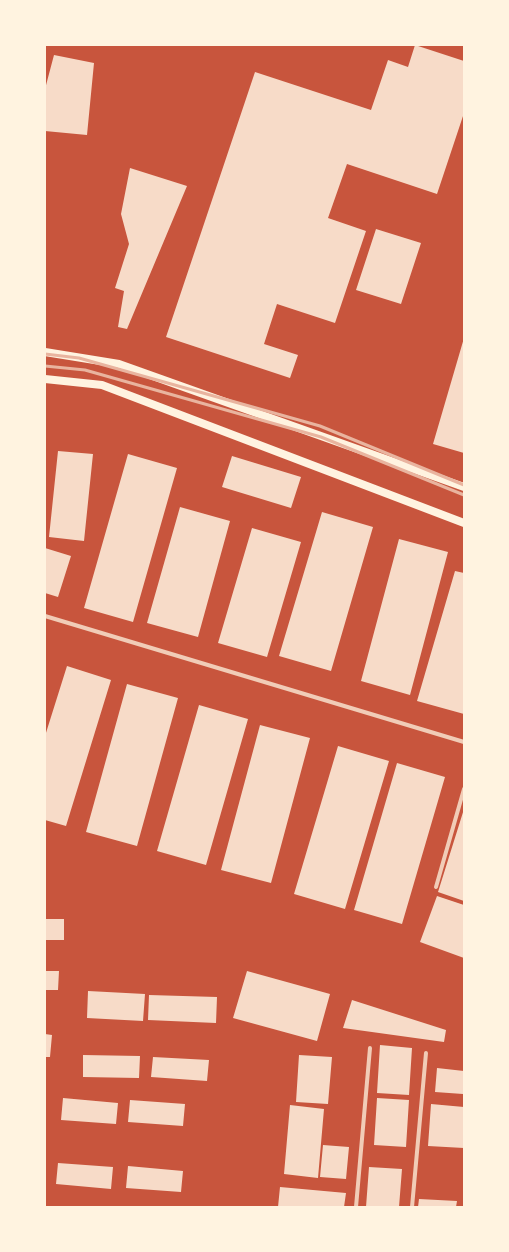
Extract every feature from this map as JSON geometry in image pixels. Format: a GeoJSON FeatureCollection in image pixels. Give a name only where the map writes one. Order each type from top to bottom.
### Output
{"type":"FeatureCollection","features":[{"type":"Feature","properties":{"kind":"main road"},"geometry":{"type":"LineString","coordinates":[[45,352],[119,364],[464,487]]}},
{"type":"Feature","properties":{"kind":"main road"},"geometry":{"type":"LineString","coordinates":[[45,379],[102,386],[464,523]]}},
{"type":"Feature","properties":{"kind":"street"},"geometry":{"type":"LineString","coordinates":[[45,616],[464,742]]}},
{"type":"Feature","properties":{"kind":"street"},"geometry":{"type":"LineString","coordinates":[[436,887],[464,789]]}},
{"type":"Feature","properties":{"kind":"street"},"geometry":{"type":"LineString","coordinates":[[356,1207],[370,1048]]}},
{"type":"Feature","properties":{"kind":"street"},"geometry":{"type":"LineString","coordinates":[[412,1207],[426,1053]]}},
{"type":"Feature","properties":{"kind":"building"},"geometry":{"type":"Polygon","coordinates":[[[415,45],[464,61],[464,113],[437,194],[347,164],[328,218],[366,231],[335,323],[277,304],[264,344],[298,355],[290,378],[166,337],[255,72],[371,110],[388,60],[408,67],[415,45]]]}},
{"type":"Feature","properties":{"kind":"building"},"geometry":{"type":"Polygon","coordinates":[[[54,55],[94,63],[87,135],[45,131],[45,89],[54,55]]]}},
{"type":"Feature","properties":{"kind":"building"},"geometry":{"type":"Polygon","coordinates":[[[130,168],[187,186],[127,329],[118,327],[124,291],[115,288],[129,244],[121,214],[130,168]]]}},
{"type":"Feature","properties":{"kind":"building"},"geometry":{"type":"Polygon","coordinates":[[[376,229],[421,243],[401,304],[356,290],[376,229]]]}},
{"type":"Feature","properties":{"kind":"building"},"geometry":{"type":"Polygon","coordinates":[[[464,338],[464,453],[433,444],[464,338]]]}},
{"type":"Feature","properties":{"kind":"building"},"geometry":{"type":"Polygon","coordinates":[[[58,451],[93,454],[84,541],[49,537],[58,451]]]}},
{"type":"Feature","properties":{"kind":"building"},"geometry":{"type":"Polygon","coordinates":[[[128,454],[177,468],[133,622],[84,608],[128,454]]]}},
{"type":"Feature","properties":{"kind":"building"},"geometry":{"type":"Polygon","coordinates":[[[232,456],[301,477],[291,508],[222,487],[232,456]]]}},
{"type":"Feature","properties":{"kind":"building"},"geometry":{"type":"Polygon","coordinates":[[[180,507],[230,521],[198,637],[147,623],[180,507]]]}},
{"type":"Feature","properties":{"kind":"building"},"geometry":{"type":"Polygon","coordinates":[[[322,512],[373,527],[331,671],[279,656],[322,512]]]}},
{"type":"Feature","properties":{"kind":"building"},"geometry":{"type":"Polygon","coordinates":[[[252,528],[301,542],[267,657],[218,643],[252,528]]]}},
{"type":"Feature","properties":{"kind":"building"},"geometry":{"type":"Polygon","coordinates":[[[399,539],[448,552],[410,695],[361,681],[399,539]]]}},
{"type":"Feature","properties":{"kind":"building"},"geometry":{"type":"Polygon","coordinates":[[[45,548],[71,556],[58,597],[45,593],[45,548]]]}},
{"type":"Feature","properties":{"kind":"building"},"geometry":{"type":"Polygon","coordinates":[[[455,571],[464,573],[464,714],[417,701],[455,571]]]}},
{"type":"Feature","properties":{"kind":"building"},"geometry":{"type":"Polygon","coordinates":[[[67,666],[111,680],[66,826],[45,820],[45,736],[67,666]]]}},
{"type":"Feature","properties":{"kind":"building"},"geometry":{"type":"Polygon","coordinates":[[[127,684],[178,698],[137,846],[86,832],[127,684]]]}},
{"type":"Feature","properties":{"kind":"building"},"geometry":{"type":"Polygon","coordinates":[[[199,705],[248,719],[206,865],[157,851],[199,705]]]}},
{"type":"Feature","properties":{"kind":"building"},"geometry":{"type":"Polygon","coordinates":[[[260,725],[310,738],[271,883],[221,870],[260,725]]]}},
{"type":"Feature","properties":{"kind":"building"},"geometry":{"type":"Polygon","coordinates":[[[338,746],[389,761],[345,909],[294,894],[338,746]]]}},
{"type":"Feature","properties":{"kind":"building"},"geometry":{"type":"Polygon","coordinates":[[[397,763],[445,777],[402,924],[354,910],[397,763]]]}},
{"type":"Feature","properties":{"kind":"building"},"geometry":{"type":"Polygon","coordinates":[[[464,809],[464,901],[438,892],[464,809]]]}},
{"type":"Feature","properties":{"kind":"building"},"geometry":{"type":"Polygon","coordinates":[[[437,896],[464,905],[464,958],[420,942],[437,896]]]}},
{"type":"Feature","properties":{"kind":"building"},"geometry":{"type":"Polygon","coordinates":[[[45,919],[64,919],[64,940],[45,940],[45,919]]]}},
{"type":"Feature","properties":{"kind":"building"},"geometry":{"type":"Polygon","coordinates":[[[45,971],[59,971],[58,990],[45,990],[45,971]]]}},
{"type":"Feature","properties":{"kind":"building"},"geometry":{"type":"Polygon","coordinates":[[[247,971],[330,994],[317,1041],[233,1018],[247,971]]]}},
{"type":"Feature","properties":{"kind":"building"},"geometry":{"type":"Polygon","coordinates":[[[88,991],[145,994],[143,1021],[87,1018],[88,991]]]}},
{"type":"Feature","properties":{"kind":"building"},"geometry":{"type":"Polygon","coordinates":[[[149,995],[217,997],[216,1023],[148,1020],[149,995]]]}},
{"type":"Feature","properties":{"kind":"building"},"geometry":{"type":"Polygon","coordinates":[[[352,1000],[446,1030],[444,1042],[343,1028],[352,1000]]]}},
{"type":"Feature","properties":{"kind":"building"},"geometry":{"type":"Polygon","coordinates":[[[45,1034],[52,1035],[50,1057],[45,1057],[45,1034]]]}},
{"type":"Feature","properties":{"kind":"building"},"geometry":{"type":"Polygon","coordinates":[[[380,1045],[412,1048],[409,1095],[377,1093],[380,1045]]]}},
{"type":"Feature","properties":{"kind":"building"},"geometry":{"type":"Polygon","coordinates":[[[83,1055],[140,1056],[139,1078],[83,1077],[83,1055]]]}},
{"type":"Feature","properties":{"kind":"building"},"geometry":{"type":"Polygon","coordinates":[[[299,1055],[332,1057],[328,1104],[296,1102],[299,1055]]]}},
{"type":"Feature","properties":{"kind":"building"},"geometry":{"type":"Polygon","coordinates":[[[153,1057],[209,1060],[207,1081],[151,1077],[153,1057]]]}},
{"type":"Feature","properties":{"kind":"building"},"geometry":{"type":"Polygon","coordinates":[[[437,1068],[464,1071],[463,1094],[435,1092],[437,1068]]]}},
{"type":"Feature","properties":{"kind":"building"},"geometry":{"type":"Polygon","coordinates":[[[63,1098],[118,1103],[116,1124],[61,1120],[63,1098]]]}},
{"type":"Feature","properties":{"kind":"building"},"geometry":{"type":"Polygon","coordinates":[[[377,1098],[409,1100],[406,1147],[374,1145],[377,1098]]]}},
{"type":"Feature","properties":{"kind":"building"},"geometry":{"type":"Polygon","coordinates":[[[130,1100],[185,1104],[183,1126],[128,1122],[130,1100]]]}},
{"type":"Feature","properties":{"kind":"building"},"geometry":{"type":"Polygon","coordinates":[[[431,1104],[464,1107],[464,1148],[428,1146],[431,1104]]]}},
{"type":"Feature","properties":{"kind":"building"},"geometry":{"type":"Polygon","coordinates":[[[290,1105],[324,1109],[318,1178],[284,1174],[290,1105]]]}},
{"type":"Feature","properties":{"kind":"building"},"geometry":{"type":"Polygon","coordinates":[[[323,1145],[349,1147],[346,1179],[320,1177],[323,1145]]]}},
{"type":"Feature","properties":{"kind":"building"},"geometry":{"type":"Polygon","coordinates":[[[58,1163],[113,1167],[111,1189],[56,1184],[58,1163]]]}},
{"type":"Feature","properties":{"kind":"building"},"geometry":{"type":"Polygon","coordinates":[[[128,1166],[183,1171],[181,1192],[126,1188],[128,1166]]]}},
{"type":"Feature","properties":{"kind":"building"},"geometry":{"type":"Polygon","coordinates":[[[369,1167],[402,1169],[399,1207],[366,1207],[369,1167]]]}},
{"type":"Feature","properties":{"kind":"building"},"geometry":{"type":"Polygon","coordinates":[[[280,1187],[346,1193],[344,1207],[278,1207],[280,1187]]]}},
{"type":"Feature","properties":{"kind":"building"},"geometry":{"type":"Polygon","coordinates":[[[419,1199],[457,1201],[456,1207],[418,1207],[419,1199]]]}},
{"type":"Feature","properties":{"kind":"railway"},"geometry":{"type":"LineString","coordinates":[[45,354],[79,358],[320,426],[464,485]]}},
{"type":"Feature","properties":{"kind":"railway"},"geometry":{"type":"LineString","coordinates":[[45,366],[85,370],[321,437],[464,495]]}}]}
